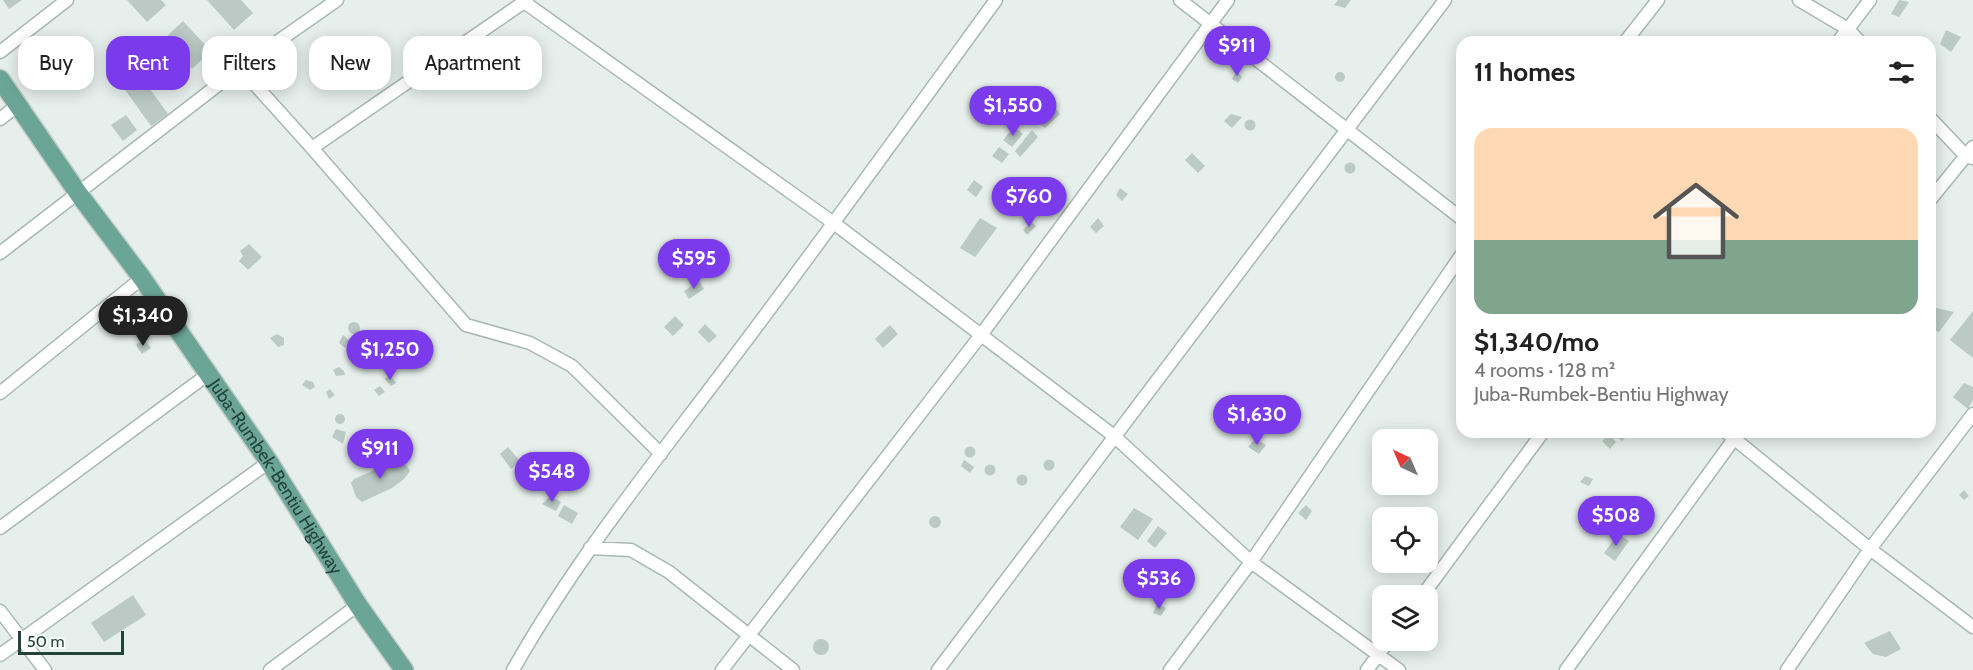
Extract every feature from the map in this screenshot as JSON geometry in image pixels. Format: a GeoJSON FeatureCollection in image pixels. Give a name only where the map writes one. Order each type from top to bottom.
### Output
{"type":"FeatureCollection","features":[{"type":"Feature","properties":{"kind":"main road","name":"Juba-Rumbek-Bentiu Highway"},"geometry":{"type":"LineString","coordinates":[[0,79],[78,193],[142,278],[269,462],[358,606],[404,670]]}},
{"type":"Feature","properties":{"kind":"street"},"geometry":{"type":"LineString","coordinates":[[0,52],[67,0]]}},
{"type":"Feature","properties":{"kind":"street"},"geometry":{"type":"LineString","coordinates":[[286,36],[337,0]]}},
{"type":"Feature","properties":{"kind":"street"},"geometry":{"type":"LineString","coordinates":[[513,670],[531,638],[590,548],[835,224],[996,0]]}},
{"type":"Feature","properties":{"kind":"street"},"geometry":{"type":"LineString","coordinates":[[1180,0],[1456,214]]}},
{"type":"Feature","properties":{"kind":"street"},"geometry":{"type":"LineString","coordinates":[[722,670],[981,335],[1228,0]]}},
{"type":"Feature","properties":{"kind":"street"},"geometry":{"type":"LineString","coordinates":[[938,670],[1445,0]]}},
{"type":"Feature","properties":{"kind":"street"},"geometry":{"type":"LineString","coordinates":[[1630,36],[1658,0]]}},
{"type":"Feature","properties":{"kind":"street"},"geometry":{"type":"LineString","coordinates":[[1799,0],[1848,29],[1854,36]]}},
{"type":"Feature","properties":{"kind":"street"},"geometry":{"type":"LineString","coordinates":[[1843,36],[1870,0]]}},
{"type":"Feature","properties":{"kind":"street"},"geometry":{"type":"LineString","coordinates":[[312,148],[526,1],[835,224],[1114,436],[1251,562],[1399,670]]}},
{"type":"Feature","properties":{"kind":"street"},"geometry":{"type":"LineString","coordinates":[[0,253],[211,90]]}},
{"type":"Feature","properties":{"kind":"street"},"geometry":{"type":"LineString","coordinates":[[260,90],[466,325],[530,343],[572,366],[661,454]]}},
{"type":"Feature","properties":{"kind":"street"},"geometry":{"type":"LineString","coordinates":[[0,119],[18,105]]}},
{"type":"Feature","properties":{"kind":"street"},"geometry":{"type":"LineString","coordinates":[[1936,123],[1971,154],[1936,193]]}},
{"type":"Feature","properties":{"kind":"street"},"geometry":{"type":"LineString","coordinates":[[1170,670],[1251,562],[1456,263]]}},
{"type":"Feature","properties":{"kind":"street"},"geometry":{"type":"LineString","coordinates":[[0,393],[142,278]]}},
{"type":"Feature","properties":{"kind":"street"},"geometry":{"type":"LineString","coordinates":[[0,528],[207,375]]}},
{"type":"Feature","properties":{"kind":"street"},"geometry":{"type":"LineString","coordinates":[[1787,670],[1870,549],[1973,414]]}},
{"type":"Feature","properties":{"kind":"street"},"geometry":{"type":"LineString","coordinates":[[1430,585],[1539,438]]}},
{"type":"Feature","properties":{"kind":"street"},"geometry":{"type":"LineString","coordinates":[[1566,670],[1730,438]]}},
{"type":"Feature","properties":{"kind":"street"},"geometry":{"type":"LineString","coordinates":[[1738,438],[1870,549],[1973,627]]}},
{"type":"Feature","properties":{"kind":"street"},"geometry":{"type":"LineString","coordinates":[[0,655],[269,462]]}},
{"type":"Feature","properties":{"kind":"street"},"geometry":{"type":"LineString","coordinates":[[590,548],[631,550],[669,572],[793,670]]}},
{"type":"Feature","properties":{"kind":"street"},"geometry":{"type":"LineString","coordinates":[[270,670],[358,606]]}},
{"type":"Feature","properties":{"kind":"street"},"geometry":{"type":"LineString","coordinates":[[0,611],[45,670]]}},
{"type":"Feature","properties":{"kind":"street"},"geometry":{"type":"LineString","coordinates":[[1367,670],[1381,651]]}},
{"type":"Feature","properties":{"kind":"building"},"geometry":{"type":"Polygon","coordinates":[[[3,0],[22,0],[9,9],[3,0]]]}},
{"type":"Feature","properties":{"kind":"building"},"geometry":{"type":"Polygon","coordinates":[[[127,0],[161,0],[166,5],[147,22],[127,0]]]}},
{"type":"Feature","properties":{"kind":"building"},"geometry":{"type":"Polygon","coordinates":[[[207,0],[241,0],[253,13],[234,30],[207,0]]]}},
{"type":"Feature","properties":{"kind":"building"},"geometry":{"type":"Polygon","coordinates":[[[1338,0],[1351,0],[1345,8],[1334,5],[1338,0]]]}},
{"type":"Feature","properties":{"kind":"building"},"geometry":{"type":"Polygon","coordinates":[[[1899,0],[1909,2],[1899,17],[1891,14],[1899,0]]]}},
{"type":"Feature","properties":{"kind":"building"},"geometry":{"type":"Polygon","coordinates":[[[183,21],[202,41],[202,60],[192,69],[190,67],[190,36],[167,36],[183,21]]]}},
{"type":"Feature","properties":{"kind":"building"},"geometry":{"type":"Polygon","coordinates":[[[1946,30],[1961,37],[1951,52],[1940,44],[1946,30]]]}},
{"type":"Feature","properties":{"kind":"building"},"geometry":{"type":"Polygon","coordinates":[[[1237,71],[1242,77],[1238,83],[1232,79],[1237,71]]]}},
{"type":"Feature","properties":{"kind":"building"},"geometry":{"type":"Polygon","coordinates":[[[1340,72],[1344,73],[1344,81],[1340,82],[1336,81],[1335,77],[1336,73],[1340,72]]]}},
{"type":"Feature","properties":{"kind":"building"},"geometry":{"type":"Polygon","coordinates":[[[125,90],[151,90],[168,114],[151,126],[125,90]]]}},
{"type":"Feature","properties":{"kind":"building"},"geometry":{"type":"Polygon","coordinates":[[[1054,106],[1060,114],[1045,128],[1037,122],[1054,106]]]}},
{"type":"Feature","properties":{"kind":"building"},"geometry":{"type":"Polygon","coordinates":[[[1231,114],[1242,117],[1232,128],[1224,121],[1231,114]]]}},
{"type":"Feature","properties":{"kind":"building"},"geometry":{"type":"Polygon","coordinates":[[[126,115],[137,130],[123,141],[111,125],[126,115]]]}},
{"type":"Feature","properties":{"kind":"building"},"geometry":{"type":"Polygon","coordinates":[[[1250,119],[1256,125],[1250,131],[1244,125],[1250,119]]]}},
{"type":"Feature","properties":{"kind":"building"},"geometry":{"type":"Polygon","coordinates":[[[1014,127],[1023,134],[1012,147],[1003,140],[1014,127]]]}},
{"type":"Feature","properties":{"kind":"building"},"geometry":{"type":"Polygon","coordinates":[[[1032,130],[1038,137],[1020,157],[1015,151],[1032,130]]]}},
{"type":"Feature","properties":{"kind":"building"},"geometry":{"type":"Polygon","coordinates":[[[999,147],[1009,154],[1002,163],[992,156],[999,147]]]}},
{"type":"Feature","properties":{"kind":"building"},"geometry":{"type":"Polygon","coordinates":[[[1192,153],[1205,166],[1198,173],[1185,160],[1192,153]]]}},
{"type":"Feature","properties":{"kind":"building"},"geometry":{"type":"Polygon","coordinates":[[[1350,162],[1356,168],[1350,174],[1344,168],[1350,162]]]}},
{"type":"Feature","properties":{"kind":"building"},"geometry":{"type":"Polygon","coordinates":[[[1013,177],[1023,184],[1015,194],[1006,187],[1013,177]]]}},
{"type":"Feature","properties":{"kind":"building"},"geometry":{"type":"Polygon","coordinates":[[[974,180],[983,187],[976,197],[967,190],[974,180]]]}},
{"type":"Feature","properties":{"kind":"building"},"geometry":{"type":"Polygon","coordinates":[[[1120,188],[1128,194],[1122,201],[1116,195],[1120,188]]]}},
{"type":"Feature","properties":{"kind":"building"},"geometry":{"type":"Polygon","coordinates":[[[980,218],[997,228],[975,257],[960,248],[980,218]]]}},
{"type":"Feature","properties":{"kind":"building"},"geometry":{"type":"Polygon","coordinates":[[[1098,218],[1104,226],[1096,233],[1090,227],[1098,218]]]}},
{"type":"Feature","properties":{"kind":"building"},"geometry":{"type":"Polygon","coordinates":[[[1031,222],[1036,226],[1027,235],[1023,230],[1031,222]]]}},
{"type":"Feature","properties":{"kind":"building"},"geometry":{"type":"Polygon","coordinates":[[[249,244],[262,257],[248,270],[239,261],[243,256],[240,251],[249,244]]]}},
{"type":"Feature","properties":{"kind":"building"},"geometry":{"type":"Polygon","coordinates":[[[699,281],[704,289],[689,299],[684,291],[699,281]]]}},
{"type":"Feature","properties":{"kind":"building"},"geometry":{"type":"Polygon","coordinates":[[[1936,308],[1954,312],[1939,332],[1936,331],[1936,308]]]}},
{"type":"Feature","properties":{"kind":"building"},"geometry":{"type":"Polygon","coordinates":[[[1973,311],[1973,358],[1950,340],[1973,311]]]}},
{"type":"Feature","properties":{"kind":"building"},"geometry":{"type":"Polygon","coordinates":[[[675,316],[684,325],[673,336],[664,327],[675,316]]]}},
{"type":"Feature","properties":{"kind":"building"},"geometry":{"type":"Polygon","coordinates":[[[356,322],[359,323],[359,333],[352,334],[349,333],[348,326],[349,323],[356,322]]]}},
{"type":"Feature","properties":{"kind":"building"},"geometry":{"type":"Polygon","coordinates":[[[705,324],[717,336],[709,343],[698,332],[705,324]]]}},
{"type":"Feature","properties":{"kind":"building"},"geometry":{"type":"Polygon","coordinates":[[[890,325],[898,334],[883,348],[875,339],[890,325]]]}},
{"type":"Feature","properties":{"kind":"building"},"geometry":{"type":"Polygon","coordinates":[[[367,332],[373,332],[377,339],[373,346],[367,346],[363,342],[363,336],[367,332]]]}},
{"type":"Feature","properties":{"kind":"building"},"geometry":{"type":"Polygon","coordinates":[[[277,334],[284,338],[284,345],[278,347],[270,338],[277,334]]]}},
{"type":"Feature","properties":{"kind":"building"},"geometry":{"type":"Polygon","coordinates":[[[343,335],[349,340],[345,348],[339,343],[343,335]]]}},
{"type":"Feature","properties":{"kind":"building"},"geometry":{"type":"Polygon","coordinates":[[[144,339],[151,348],[142,354],[136,345],[144,339]]]}},
{"type":"Feature","properties":{"kind":"building"},"geometry":{"type":"Polygon","coordinates":[[[339,367],[345,375],[336,376],[333,370],[339,367]]]}},
{"type":"Feature","properties":{"kind":"building"},"geometry":{"type":"Polygon","coordinates":[[[390,375],[396,383],[391,386],[385,379],[390,375]]]}},
{"type":"Feature","properties":{"kind":"building"},"geometry":{"type":"Polygon","coordinates":[[[306,380],[313,382],[315,387],[310,390],[302,385],[306,380]]]}},
{"type":"Feature","properties":{"kind":"building"},"geometry":{"type":"Polygon","coordinates":[[[1964,383],[1973,387],[1973,400],[1968,409],[1953,397],[1964,383]]]}},
{"type":"Feature","properties":{"kind":"building"},"geometry":{"type":"Polygon","coordinates":[[[380,386],[385,392],[379,396],[374,390],[380,386]]]}},
{"type":"Feature","properties":{"kind":"building"},"geometry":{"type":"Polygon","coordinates":[[[330,389],[335,395],[329,399],[326,392],[330,389]]]}},
{"type":"Feature","properties":{"kind":"building"},"geometry":{"type":"Polygon","coordinates":[[[340,414],[344,415],[344,423],[340,424],[336,423],[335,419],[336,415],[340,414]]]}},
{"type":"Feature","properties":{"kind":"building"},"geometry":{"type":"Polygon","coordinates":[[[336,429],[346,432],[343,444],[332,437],[336,429]]]}},
{"type":"Feature","properties":{"kind":"building"},"geometry":{"type":"Polygon","coordinates":[[[1605,438],[1612,438],[1616,442],[1610,449],[1602,441],[1605,438]]]}},
{"type":"Feature","properties":{"kind":"building"},"geometry":{"type":"Polygon","coordinates":[[[1255,439],[1266,445],[1259,454],[1248,447],[1255,439]]]}},
{"type":"Feature","properties":{"kind":"building"},"geometry":{"type":"Polygon","coordinates":[[[508,447],[520,461],[511,469],[500,454],[508,447]]]}},
{"type":"Feature","properties":{"kind":"building"},"geometry":{"type":"Polygon","coordinates":[[[970,447],[974,448],[974,456],[970,457],[966,456],[965,452],[966,448],[970,447]]]}},
{"type":"Feature","properties":{"kind":"building"},"geometry":{"type":"Polygon","coordinates":[[[395,456],[410,471],[392,488],[362,502],[356,497],[351,483],[354,479],[377,469],[395,456]]]}},
{"type":"Feature","properties":{"kind":"building"},"geometry":{"type":"Polygon","coordinates":[[[964,460],[974,467],[970,473],[961,466],[964,460]]]}},
{"type":"Feature","properties":{"kind":"building"},"geometry":{"type":"Polygon","coordinates":[[[1049,460],[1053,461],[1053,469],[1049,470],[1045,469],[1044,465],[1045,461],[1049,460]]]}},
{"type":"Feature","properties":{"kind":"building"},"geometry":{"type":"Polygon","coordinates":[[[990,465],[994,466],[994,474],[990,475],[986,474],[985,470],[986,466],[990,465]]]}},
{"type":"Feature","properties":{"kind":"building"},"geometry":{"type":"Polygon","coordinates":[[[1022,475],[1026,476],[1026,484],[1022,485],[1018,484],[1017,480],[1018,476],[1022,475]]]}},
{"type":"Feature","properties":{"kind":"building"},"geometry":{"type":"Polygon","coordinates":[[[1585,476],[1593,479],[1589,486],[1580,482],[1585,476]]]}},
{"type":"Feature","properties":{"kind":"building"},"geometry":{"type":"Polygon","coordinates":[[[1964,490],[1969,496],[1964,500],[1959,495],[1964,490]]]}},
{"type":"Feature","properties":{"kind":"building"},"geometry":{"type":"Polygon","coordinates":[[[550,496],[561,502],[556,511],[542,504],[550,496]]]}},
{"type":"Feature","properties":{"kind":"building"},"geometry":{"type":"Polygon","coordinates":[[[1618,496],[1627,503],[1621,511],[1612,504],[1618,496]]]}},
{"type":"Feature","properties":{"kind":"building"},"geometry":{"type":"Polygon","coordinates":[[[564,505],[578,513],[572,524],[558,516],[564,505]]]}},
{"type":"Feature","properties":{"kind":"building"},"geometry":{"type":"Polygon","coordinates":[[[1306,505],[1312,511],[1306,520],[1298,513],[1306,505]]]}},
{"type":"Feature","properties":{"kind":"building"},"geometry":{"type":"Polygon","coordinates":[[[1134,508],[1153,519],[1138,540],[1120,527],[1134,508]]]}},
{"type":"Feature","properties":{"kind":"building"},"geometry":{"type":"Polygon","coordinates":[[[937,516],[941,522],[937,528],[933,528],[929,520],[937,516]]]}},
{"type":"Feature","properties":{"kind":"building"},"geometry":{"type":"Polygon","coordinates":[[[1158,526],[1167,533],[1155,548],[1147,541],[1158,526]]]}},
{"type":"Feature","properties":{"kind":"building"},"geometry":{"type":"Polygon","coordinates":[[[1618,534],[1629,541],[1615,561],[1604,553],[1618,534]]]}},
{"type":"Feature","properties":{"kind":"building"},"geometry":{"type":"Polygon","coordinates":[[[133,595],[146,615],[104,642],[91,623],[133,595]]]}},
{"type":"Feature","properties":{"kind":"building"},"geometry":{"type":"Polygon","coordinates":[[[1157,604],[1166,608],[1161,616],[1153,613],[1157,604]]]}},
{"type":"Feature","properties":{"kind":"building"},"geometry":{"type":"Polygon","coordinates":[[[1890,631],[1901,649],[1886,657],[1873,654],[1864,643],[1890,631]]]}},
{"type":"Feature","properties":{"kind":"building"},"geometry":{"type":"Polygon","coordinates":[[[821,639],[827,641],[829,647],[827,653],[821,655],[815,653],[813,647],[815,641],[821,639]]]}}]}
